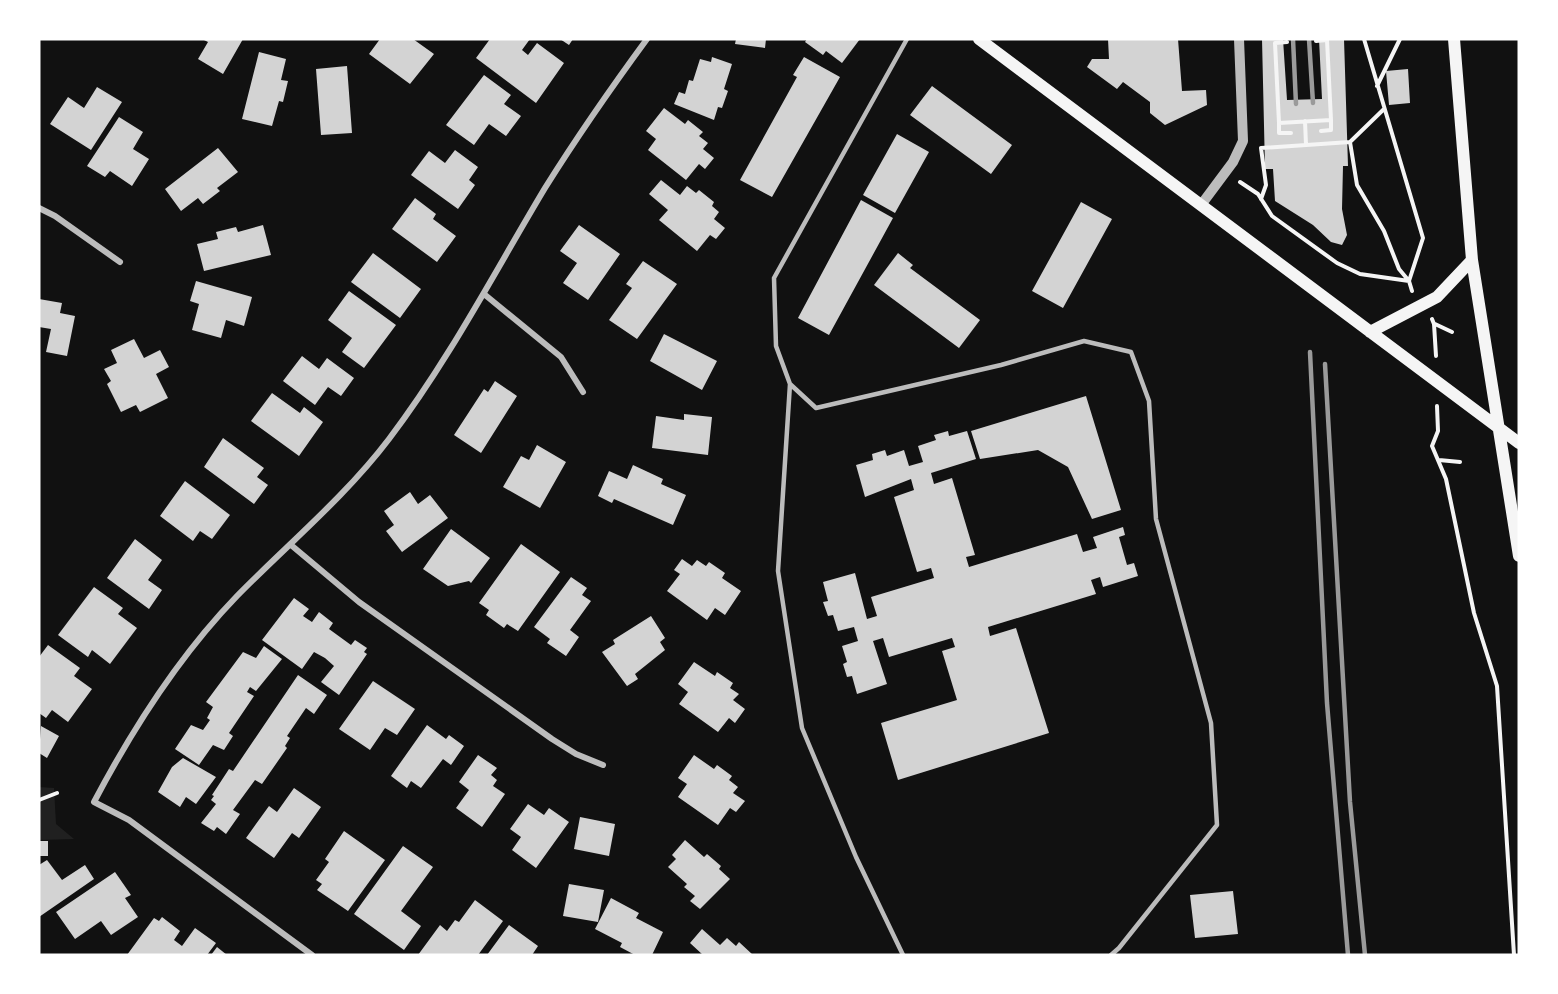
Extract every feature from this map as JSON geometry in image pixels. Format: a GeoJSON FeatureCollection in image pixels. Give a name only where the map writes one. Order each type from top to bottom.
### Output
{"type":"FeatureCollection","features":[{"type":"Feature","properties":{"kind":"main road"},"geometry":{"type":"LineString","coordinates":[[979,39],[1519,443]]}},
{"type":"Feature","properties":{"kind":"main road"},"geometry":{"type":"LineString","coordinates":[[1454,39],[1472,260],[1501,430],[1519,556]]}},
{"type":"Feature","properties":{"kind":"main road"},"geometry":{"type":"LineString","coordinates":[[1370,332],[1437,297],[1472,260]]}},
{"type":"Feature","properties":{"kind":"street"},"geometry":{"type":"LineString","coordinates":[[312,955],[129,820],[94,802],[149,705],[195,643],[237,596],[291,545],[388,441],[419,397],[484,294],[590,116],[647,39]]}},
{"type":"Feature","properties":{"kind":"street"},"geometry":{"type":"LineString","coordinates":[[1201,205],[1233,162],[1243,141],[1239,39]]}},
{"type":"Feature","properties":{"kind":"street"},"geometry":{"type":"LineString","coordinates":[[39,208],[55,216],[120,262]]}},
{"type":"Feature","properties":{"kind":"street"},"geometry":{"type":"LineString","coordinates":[[484,294],[561,357],[583,392]]}},
{"type":"Feature","properties":{"kind":"street"},"geometry":{"type":"LineString","coordinates":[[291,545],[359,602],[552,740],[576,754],[603,765]]}},
{"type":"Feature","properties":{"kind":"lane"},"geometry":{"type":"LineString","coordinates":[[903,955],[856,857],[802,728],[778,571],[790,384],[776,346],[774,278],[907,39]]}},
{"type":"Feature","properties":{"kind":"lane"},"geometry":{"type":"LineString","coordinates":[[790,384],[816,408],[1001,365],[1084,341],[1131,352],[1149,401],[1156,519],[1210,723],[1218,825],[1111,955]]}},
{"type":"Feature","properties":{"kind":"path"},"geometry":{"type":"LineString","coordinates":[[1364,39],[1423,238],[1409,281]]}},
{"type":"Feature","properties":{"kind":"path"},"geometry":{"type":"LineString","coordinates":[[1377,87],[1400,39]]}},
{"type":"Feature","properties":{"kind":"path"},"geometry":{"type":"LineString","coordinates":[[1316,41],[1327,40],[1331,130],[1321,131]]}},
{"type":"Feature","properties":{"kind":"path"},"geometry":{"type":"LineString","coordinates":[[1287,42],[1275,42],[1278,123],[1279,133],[1291,133]]}},
{"type":"Feature","properties":{"kind":"path"},"geometry":{"type":"LineString","coordinates":[[1261,148],[1350,142],[1384,109]]}},
{"type":"Feature","properties":{"kind":"path"},"geometry":{"type":"LineString","coordinates":[[1278,123],[1331,120]]}},
{"type":"Feature","properties":{"kind":"path"},"geometry":{"type":"LineString","coordinates":[[1305,121],[1306,145]]}},
{"type":"Feature","properties":{"kind":"path"},"geometry":{"type":"LineString","coordinates":[[1350,142],[1357,185],[1384,231],[1399,269],[1409,281],[1412,292],[1434,324],[1435,337]]}},
{"type":"Feature","properties":{"kind":"path"},"geometry":{"type":"LineString","coordinates":[[1239,181],[1258,195],[1272,216],[1337,263],[1360,274],[1409,281]]}},
{"type":"Feature","properties":{"kind":"path"},"geometry":{"type":"LineString","coordinates":[[1434,324],[1452,332]]}},
{"type":"Feature","properties":{"kind":"path"},"geometry":{"type":"LineString","coordinates":[[1438,431],[1432,446],[1439,460],[1454,511],[1478,632],[1497,686],[1514,955]]}},
{"type":"Feature","properties":{"kind":"path"},"geometry":{"type":"LineString","coordinates":[[1439,460],[1460,462]]}},
{"type":"Feature","properties":{"kind":"path"},"geometry":{"type":"LineString","coordinates":[[39,800],[57,793]]}},
{"type":"Feature","properties":{"kind":"shaded area"},"geometry":{"type":"Polygon","coordinates":[[[39,787],[54,788],[56,824],[74,839],[39,840],[39,787]]]}},
{"type":"Feature","properties":{"kind":"building"},"geometry":{"type":"Polygon","coordinates":[[[202,39],[243,39],[223,74],[198,59],[208,42],[202,39]]]}},
{"type":"Feature","properties":{"kind":"building"},"geometry":{"type":"Polygon","coordinates":[[[380,39],[413,39],[434,54],[410,84],[369,54],[380,39]]]}},
{"type":"Feature","properties":{"kind":"building"},"geometry":{"type":"Polygon","coordinates":[[[490,39],[530,39],[522,50],[528,55],[537,43],[564,63],[536,103],[476,58],[490,39]]]}},
{"type":"Feature","properties":{"kind":"building"},"geometry":{"type":"Polygon","coordinates":[[[560,39],[573,39],[569,45],[560,39]]]}},
{"type":"Feature","properties":{"kind":"building"},"geometry":{"type":"Polygon","coordinates":[[[736,39],[766,39],[765,48],[735,44],[736,39]]]}},
{"type":"Feature","properties":{"kind":"building"},"geometry":{"type":"Polygon","coordinates":[[[807,39],[860,39],[842,63],[826,51],[823,55],[805,42],[807,39]]]}},
{"type":"Feature","properties":{"kind":"building"},"geometry":{"type":"Polygon","coordinates":[[[1108,39],[1178,39],[1182,91],[1206,90],[1207,105],[1165,125],[1150,113],[1150,102],[1123,82],[1117,89],[1087,67],[1092,59],[1109,59],[1108,39]]]}},
{"type":"Feature","properties":{"kind":"building"},"geometry":{"type":"Polygon","coordinates":[[[1262,39],[1283,39],[1287,100],[1322,99],[1319,39],[1344,39],[1348,166],[1343,166],[1342,209],[1347,235],[1342,245],[1331,242],[1313,225],[1275,201],[1273,169],[1265,169],[1262,39]]]}},
{"type":"Feature","properties":{"kind":"building"},"geometry":{"type":"Polygon","coordinates":[[[259,52],[286,59],[281,80],[288,81],[283,102],[279,101],[272,126],[242,119],[259,52]]]}},
{"type":"Feature","properties":{"kind":"building"},"geometry":{"type":"Polygon","coordinates":[[[712,57],[732,64],[724,89],[728,91],[722,108],[718,107],[714,120],[674,104],[679,92],[685,94],[689,80],[693,81],[700,59],[711,62],[712,57]]]}},
{"type":"Feature","properties":{"kind":"building"},"geometry":{"type":"Polygon","coordinates":[[[804,57],[840,77],[772,197],[740,180],[797,77],[793,75],[804,57]]]}},
{"type":"Feature","properties":{"kind":"building"},"geometry":{"type":"Polygon","coordinates":[[[347,66],[352,133],[321,135],[316,69],[347,66]]]}},
{"type":"Feature","properties":{"kind":"building"},"geometry":{"type":"Polygon","coordinates":[[[1408,69],[1410,103],[1389,105],[1386,71],[1408,69]]]}},
{"type":"Feature","properties":{"kind":"building"},"geometry":{"type":"Polygon","coordinates":[[[484,75],[511,95],[504,104],[521,116],[506,136],[489,124],[474,145],[446,125],[484,75]]]}},
{"type":"Feature","properties":{"kind":"building"},"geometry":{"type":"Polygon","coordinates":[[[932,86],[1012,145],[991,174],[910,115],[932,86]]]}},
{"type":"Feature","properties":{"kind":"building"},"geometry":{"type":"Polygon","coordinates":[[[97,87],[122,102],[91,150],[50,124],[68,97],[84,108],[97,87]]]}},
{"type":"Feature","properties":{"kind":"building"},"geometry":{"type":"Polygon","coordinates":[[[664,108],[685,124],[688,120],[703,132],[699,136],[708,143],[703,149],[714,158],[705,169],[699,164],[686,180],[648,150],[656,139],[646,131],[664,108]]]}},
{"type":"Feature","properties":{"kind":"building"},"geometry":{"type":"Polygon","coordinates":[[[119,117],[143,132],[133,149],[149,159],[132,186],[110,171],[105,177],[87,166],[119,117]]]}},
{"type":"Feature","properties":{"kind":"building"},"geometry":{"type":"Polygon","coordinates":[[[897,134],[929,152],[895,213],[863,195],[897,134]]]}},
{"type":"Feature","properties":{"kind":"building"},"geometry":{"type":"Polygon","coordinates":[[[218,148],[238,172],[217,188],[220,191],[203,204],[198,198],[181,211],[165,189],[218,148]]]}},
{"type":"Feature","properties":{"kind":"building"},"geometry":{"type":"Polygon","coordinates":[[[455,150],[478,167],[469,180],[475,185],[458,209],[411,175],[429,151],[445,163],[455,150]]]}},
{"type":"Feature","properties":{"kind":"building"},"geometry":{"type":"Polygon","coordinates":[[[661,180],[680,195],[687,186],[696,193],[699,190],[714,202],[712,206],[719,212],[714,219],[725,228],[716,239],[710,235],[697,251],[659,220],[668,210],[649,194],[661,180]]]}},
{"type":"Feature","properties":{"kind":"building"},"geometry":{"type":"Polygon","coordinates":[[[415,198],[436,214],[433,219],[456,236],[437,262],[392,229],[415,198]]]}},
{"type":"Feature","properties":{"kind":"building"},"geometry":{"type":"Polygon","coordinates":[[[861,200],[893,218],[829,335],[798,318],[861,200]]]}},
{"type":"Feature","properties":{"kind":"building"},"geometry":{"type":"Polygon","coordinates":[[[1081,202],[1112,219],[1063,308],[1032,291],[1081,202]]]}},
{"type":"Feature","properties":{"kind":"building"},"geometry":{"type":"Polygon","coordinates":[[[263,225],[271,255],[204,271],[197,244],[218,239],[216,232],[236,227],[238,232],[263,225]]]}},
{"type":"Feature","properties":{"kind":"building"},"geometry":{"type":"Polygon","coordinates":[[[579,225],[620,254],[588,300],[563,283],[577,263],[560,251],[579,225]]]}},
{"type":"Feature","properties":{"kind":"building"},"geometry":{"type":"Polygon","coordinates":[[[373,253],[421,289],[400,318],[351,282],[373,253]]]}},
{"type":"Feature","properties":{"kind":"building"},"geometry":{"type":"Polygon","coordinates":[[[898,253],[913,265],[910,268],[980,320],[959,348],[874,285],[898,253]]]}},
{"type":"Feature","properties":{"kind":"building"},"geometry":{"type":"Polygon","coordinates":[[[643,261],[677,284],[637,339],[609,320],[632,288],[626,284],[643,261]]]}},
{"type":"Feature","properties":{"kind":"building"},"geometry":{"type":"Polygon","coordinates":[[[196,281],[252,297],[244,326],[226,320],[221,338],[192,330],[199,304],[190,301],[196,281]]]}},
{"type":"Feature","properties":{"kind":"building"},"geometry":{"type":"Polygon","coordinates":[[[349,291],[396,325],[364,368],[342,352],[352,338],[328,320],[349,291]]]}},
{"type":"Feature","properties":{"kind":"building"},"geometry":{"type":"Polygon","coordinates":[[[39,299],[62,303],[60,313],[75,316],[67,356],[46,352],[51,329],[39,327],[39,299]]]}},
{"type":"Feature","properties":{"kind":"building"},"geometry":{"type":"Polygon","coordinates":[[[664,334],[717,361],[702,390],[650,361],[664,334]]]}},
{"type":"Feature","properties":{"kind":"building"},"geometry":{"type":"Polygon","coordinates":[[[134,339],[144,358],[160,350],[169,367],[156,374],[168,398],[140,412],[136,405],[121,412],[107,384],[111,381],[104,369],[117,363],[111,350],[134,339]]]}},
{"type":"Feature","properties":{"kind":"building"},"geometry":{"type":"Polygon","coordinates":[[[302,356],[319,369],[327,358],[354,378],[341,396],[328,387],[315,405],[283,381],[302,356]]]}},
{"type":"Feature","properties":{"kind":"building"},"geometry":{"type":"Polygon","coordinates":[[[495,381],[517,396],[481,453],[454,435],[484,389],[488,392],[495,381]]]}},
{"type":"Feature","properties":{"kind":"building"},"geometry":{"type":"Polygon","coordinates":[[[272,393],[300,413],[304,407],[323,422],[299,456],[251,421],[272,393]]]}},
{"type":"Feature","properties":{"kind":"building"},"geometry":{"type":"Polygon","coordinates":[[[1086,396],[1121,510],[1092,519],[1068,467],[1038,450],[980,459],[971,431],[1086,396]]]}},
{"type":"Feature","properties":{"kind":"building"},"geometry":{"type":"Polygon","coordinates":[[[684,414],[712,417],[708,455],[652,448],[656,416],[684,420],[684,414]]]}},
{"type":"Feature","properties":{"kind":"building"},"geometry":{"type":"Polygon","coordinates":[[[948,431],[949,436],[967,431],[976,459],[931,473],[934,484],[952,478],[975,555],[966,557],[969,567],[1077,534],[1083,552],[1097,548],[1093,537],[1123,527],[1125,535],[1119,537],[1127,565],[1134,563],[1138,576],[1103,587],[1100,577],[1091,580],[1096,594],[988,627],[990,636],[1016,628],[1049,733],[898,780],[881,723],[957,700],[942,651],[955,647],[952,638],[889,657],[883,638],[873,641],[887,684],[857,694],[852,676],[847,677],[843,664],[847,662],[842,646],[858,641],[854,627],[838,631],[833,615],[828,616],[823,602],[828,601],[823,582],[855,573],[867,619],[877,616],[871,597],[934,578],[931,568],[917,572],[894,497],[914,490],[911,479],[865,497],[856,465],[873,460],[872,454],[885,450],[887,456],[904,450],[909,466],[923,462],[918,446],[936,440],[934,435],[948,431]]]}},
{"type":"Feature","properties":{"kind":"building"},"geometry":{"type":"Polygon","coordinates":[[[223,438],[264,468],[257,477],[268,485],[254,504],[204,467],[223,438]]]}},
{"type":"Feature","properties":{"kind":"building"},"geometry":{"type":"Polygon","coordinates":[[[537,445],[566,462],[540,508],[503,487],[521,456],[529,460],[537,445]]]}},
{"type":"Feature","properties":{"kind":"building"},"geometry":{"type":"Polygon","coordinates":[[[633,465],[663,479],[661,484],[686,495],[673,525],[614,499],[612,503],[598,496],[609,471],[627,479],[633,465]]]}},
{"type":"Feature","properties":{"kind":"building"},"geometry":{"type":"Polygon","coordinates":[[[185,481],[230,515],[212,539],[200,531],[193,541],[160,516],[185,481]]]}},
{"type":"Feature","properties":{"kind":"building"},"geometry":{"type":"Polygon","coordinates":[[[410,492],[418,504],[430,495],[448,518],[402,552],[386,531],[394,525],[384,511],[410,492]]]}},
{"type":"Feature","properties":{"kind":"building"},"geometry":{"type":"Polygon","coordinates":[[[451,529],[490,558],[471,583],[469,581],[448,586],[423,569],[451,529]]]}},
{"type":"Feature","properties":{"kind":"building"},"geometry":{"type":"Polygon","coordinates":[[[135,539],[162,560],[148,580],[162,590],[149,609],[107,578],[135,539]]]}},
{"type":"Feature","properties":{"kind":"building"},"geometry":{"type":"Polygon","coordinates":[[[521,544],[560,572],[518,631],[507,624],[504,628],[486,615],[489,610],[479,603],[521,544]]]}},
{"type":"Feature","properties":{"kind":"building"},"geometry":{"type":"Polygon","coordinates":[[[682,559],[692,566],[697,560],[706,566],[709,562],[725,573],[722,578],[741,591],[725,615],[715,608],[707,620],[667,591],[680,574],[674,570],[682,559]]]}},
{"type":"Feature","properties":{"kind":"building"},"geometry":{"type":"Polygon","coordinates":[[[571,577],[587,588],[582,595],[591,601],[570,630],[579,637],[566,656],[547,643],[550,639],[534,627],[571,577]]]}},
{"type":"Feature","properties":{"kind":"building"},"geometry":{"type":"Polygon","coordinates":[[[94,587],[123,608],[118,614],[137,628],[110,664],[92,650],[88,657],[58,635],[94,587]]]}},
{"type":"Feature","properties":{"kind":"building"},"geometry":{"type":"Polygon","coordinates":[[[294,598],[309,609],[303,616],[312,622],[319,612],[333,623],[329,629],[351,645],[355,640],[367,648],[364,652],[367,654],[339,695],[321,682],[334,666],[325,658],[314,652],[302,669],[262,640],[294,598]]]}},
{"type":"Feature","properties":{"kind":"building"},"geometry":{"type":"Polygon","coordinates":[[[651,616],[665,638],[660,642],[665,650],[635,674],[638,679],[627,686],[602,652],[615,644],[613,640],[651,616]]]}},
{"type":"Feature","properties":{"kind":"building"},"geometry":{"type":"Polygon","coordinates":[[[48,645],[80,668],[74,676],[92,689],[68,722],[52,710],[46,718],[39,713],[39,657],[48,645]]]}},
{"type":"Feature","properties":{"kind":"building"},"geometry":{"type":"Polygon","coordinates":[[[264,646],[282,659],[256,691],[250,687],[247,692],[254,696],[229,733],[233,736],[224,750],[213,745],[199,765],[175,749],[191,725],[203,730],[210,720],[207,718],[213,707],[206,702],[243,652],[256,658],[264,646]]]}},
{"type":"Feature","properties":{"kind":"building"},"geometry":{"type":"Polygon","coordinates":[[[694,662],[715,676],[717,672],[733,683],[730,688],[739,694],[733,700],[745,709],[735,723],[729,718],[718,732],[679,704],[688,692],[678,684],[694,662]]]}},
{"type":"Feature","properties":{"kind":"building"},"geometry":{"type":"Polygon","coordinates":[[[298,675],[327,695],[314,714],[306,708],[287,736],[290,738],[285,746],[287,748],[262,784],[255,780],[233,810],[240,814],[226,834],[217,827],[214,831],[201,823],[216,804],[211,800],[214,796],[212,795],[229,769],[233,771],[298,675]]]}},
{"type":"Feature","properties":{"kind":"building"},"geometry":{"type":"Polygon","coordinates":[[[373,681],[415,709],[397,735],[385,728],[370,750],[339,729],[373,681]]]}},
{"type":"Feature","properties":{"kind":"building"},"geometry":{"type":"Polygon","coordinates":[[[427,725],[446,739],[449,735],[464,746],[451,765],[443,759],[421,788],[411,781],[407,788],[391,776],[427,725]]]}},
{"type":"Feature","properties":{"kind":"building"},"geometry":{"type":"Polygon","coordinates":[[[41,726],[59,736],[47,758],[39,753],[41,726]]]}},
{"type":"Feature","properties":{"kind":"building"},"geometry":{"type":"Polygon","coordinates":[[[478,755],[497,768],[491,775],[497,780],[493,786],[505,794],[482,827],[456,808],[469,790],[459,782],[478,755]]]}},
{"type":"Feature","properties":{"kind":"building"},"geometry":{"type":"Polygon","coordinates":[[[694,755],[714,769],[717,765],[732,776],[729,780],[738,787],[733,793],[745,801],[736,812],[730,808],[718,825],[678,797],[687,784],[678,778],[694,755]]]}},
{"type":"Feature","properties":{"kind":"building"},"geometry":{"type":"Polygon","coordinates":[[[183,758],[216,777],[196,804],[186,797],[180,807],[158,792],[172,767],[183,758]]]}},
{"type":"Feature","properties":{"kind":"building"},"geometry":{"type":"Polygon","coordinates":[[[294,788],[321,807],[299,838],[292,833],[274,858],[246,838],[269,806],[277,812],[294,788]]]}},
{"type":"Feature","properties":{"kind":"building"},"geometry":{"type":"Polygon","coordinates":[[[528,804],[544,815],[549,808],[569,822],[536,868],[512,850],[521,837],[510,829],[528,804]]]}},
{"type":"Feature","properties":{"kind":"building"},"geometry":{"type":"Polygon","coordinates":[[[580,817],[615,824],[609,856],[574,849],[580,817]]]}},
{"type":"Feature","properties":{"kind":"building"},"geometry":{"type":"Polygon","coordinates":[[[344,831],[385,860],[348,911],[317,890],[322,884],[316,880],[329,862],[325,859],[344,831]]]}},
{"type":"Feature","properties":{"kind":"building"},"geometry":{"type":"Polygon","coordinates":[[[685,840],[704,857],[707,854],[721,866],[719,869],[730,879],[700,909],[690,901],[695,896],[684,887],[687,884],[668,867],[676,859],[672,855],[685,840]]]}},
{"type":"Feature","properties":{"kind":"building"},"geometry":{"type":"Polygon","coordinates":[[[39,841],[48,841],[48,856],[39,856],[39,841]]]}},
{"type":"Feature","properties":{"kind":"building"},"geometry":{"type":"Polygon","coordinates":[[[403,846],[433,867],[401,911],[421,926],[404,950],[354,914],[403,846]]]}},
{"type":"Feature","properties":{"kind":"building"},"geometry":{"type":"Polygon","coordinates":[[[47,860],[62,880],[85,865],[94,879],[39,917],[39,865],[47,860]]]}},
{"type":"Feature","properties":{"kind":"building"},"geometry":{"type":"Polygon","coordinates":[[[115,872],[131,895],[125,898],[138,917],[111,935],[101,921],[75,939],[56,912],[115,872]]]}},
{"type":"Feature","properties":{"kind":"building"},"geometry":{"type":"Polygon","coordinates":[[[569,884],[604,890],[598,922],[563,916],[569,884]]]}},
{"type":"Feature","properties":{"kind":"building"},"geometry":{"type":"Polygon","coordinates":[[[1233,891],[1238,934],[1195,938],[1190,895],[1233,891]]]}},
{"type":"Feature","properties":{"kind":"building"},"geometry":{"type":"Polygon","coordinates":[[[611,898],[639,913],[636,918],[663,932],[652,955],[635,955],[620,947],[622,943],[595,929],[611,898]]]}},
{"type":"Feature","properties":{"kind":"building"},"geometry":{"type":"Polygon","coordinates":[[[475,900],[503,921],[478,955],[418,955],[440,925],[447,931],[455,920],[459,922],[475,900]]]}},
{"type":"Feature","properties":{"kind":"building"},"geometry":{"type":"Polygon","coordinates":[[[162,917],[180,931],[174,940],[182,946],[195,928],[216,943],[207,955],[127,955],[154,918],[159,921],[162,917]]]}},
{"type":"Feature","properties":{"kind":"building"},"geometry":{"type":"Polygon","coordinates":[[[509,925],[538,946],[532,955],[487,955],[509,925]]]}},
{"type":"Feature","properties":{"kind":"building"},"geometry":{"type":"Polygon","coordinates":[[[702,929],[720,945],[727,938],[736,946],[739,942],[753,955],[703,955],[690,943],[702,929]]]}},
{"type":"Feature","properties":{"kind":"building"},"geometry":{"type":"Polygon","coordinates":[[[217,947],[227,955],[211,955],[217,947]]]}},
{"type":"Feature","properties":{"kind":"railway"},"geometry":{"type":"LineString","coordinates":[[1293,39],[1296,104]]}},
{"type":"Feature","properties":{"kind":"railway"},"geometry":{"type":"LineString","coordinates":[[1309,39],[1313,103]]}},
{"type":"Feature","properties":{"kind":"railway"},"geometry":{"type":"LineString","coordinates":[[1310,352],[1327,703],[1348,955]]}},
{"type":"Feature","properties":{"kind":"railway"},"geometry":{"type":"LineString","coordinates":[[1325,364],[1350,802],[1365,955]]}}]}
